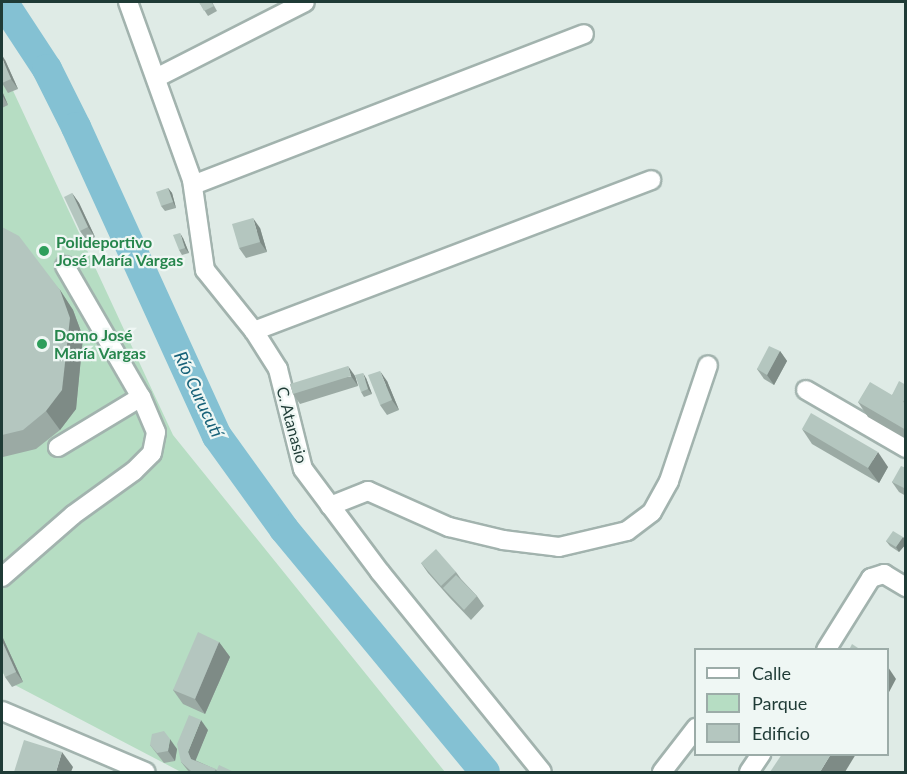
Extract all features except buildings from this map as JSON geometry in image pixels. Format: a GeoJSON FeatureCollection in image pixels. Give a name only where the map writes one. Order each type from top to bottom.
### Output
{"type":"FeatureCollection","features":[{"type":"Feature","properties":{"kind":"street","name":"C. Atanasio"},"geometry":{"type":"LineString","coordinates":[[128,2],[193,185],[205,270],[254,331],[278,369],[303,469],[542,772]]}},
{"type":"Feature","properties":{"kind":"street"},"geometry":{"type":"LineString","coordinates":[[153,71],[305,2]]}},
{"type":"Feature","properties":{"kind":"street"},"geometry":{"type":"LineString","coordinates":[[193,185],[584,34]]}},
{"type":"Feature","properties":{"kind":"street"},"geometry":{"type":"LineString","coordinates":[[254,331],[651,180]]}},
{"type":"Feature","properties":{"kind":"street"},"geometry":{"type":"LineString","coordinates":[[2,578],[152,453],[156,432],[141,397],[65,266]]}},
{"type":"Feature","properties":{"kind":"street"},"geometry":{"type":"LineString","coordinates":[[330,506],[368,491],[449,527],[503,540],[559,547],[627,531],[652,512],[669,481],[708,365]]}},
{"type":"Feature","properties":{"kind":"street"},"geometry":{"type":"LineString","coordinates":[[807,390],[906,448]]}},
{"type":"Feature","properties":{"kind":"street"},"geometry":{"type":"LineString","coordinates":[[58,447],[141,397]]}},
{"type":"Feature","properties":{"kind":"street"},"geometry":{"type":"LineString","coordinates":[[827,648],[871,578],[884,574],[906,587]]}},
{"type":"Feature","properties":{"kind":"street"},"geometry":{"type":"LineString","coordinates":[[2,711],[146,772]]}},
{"type":"Feature","properties":{"kind":"street"},"geometry":{"type":"LineString","coordinates":[[662,772],[694,731]]}},
{"type":"Feature","properties":{"kind":"street"},"geometry":{"type":"LineString","coordinates":[[749,772],[760,756]]}},
{"type":"Feature","properties":{"kind":"green space","name":"Polideportivo José María Vargas"},"geometry":{"type":"Polygon","coordinates":[[[2,67],[173,435],[445,772],[181,772],[11,683],[2,672],[2,67]]]}},
{"type":"Feature","properties":{"kind":"waterway","name":"Río Curucutí"},"geometry":{"type":"LineString","coordinates":[[3,2],[47,69],[76,127],[217,436],[284,529],[485,772]]}},
{"type":"Feature","properties":{"kind":"place","name":"Polideportivo José María Vargas"},"geometry":{"type":"Point","coordinates":[44,251]}},
{"type":"Feature","properties":{"kind":"place","name":"Domo José María Vargas"},"geometry":{"type":"Point","coordinates":[42,344]}}]}
